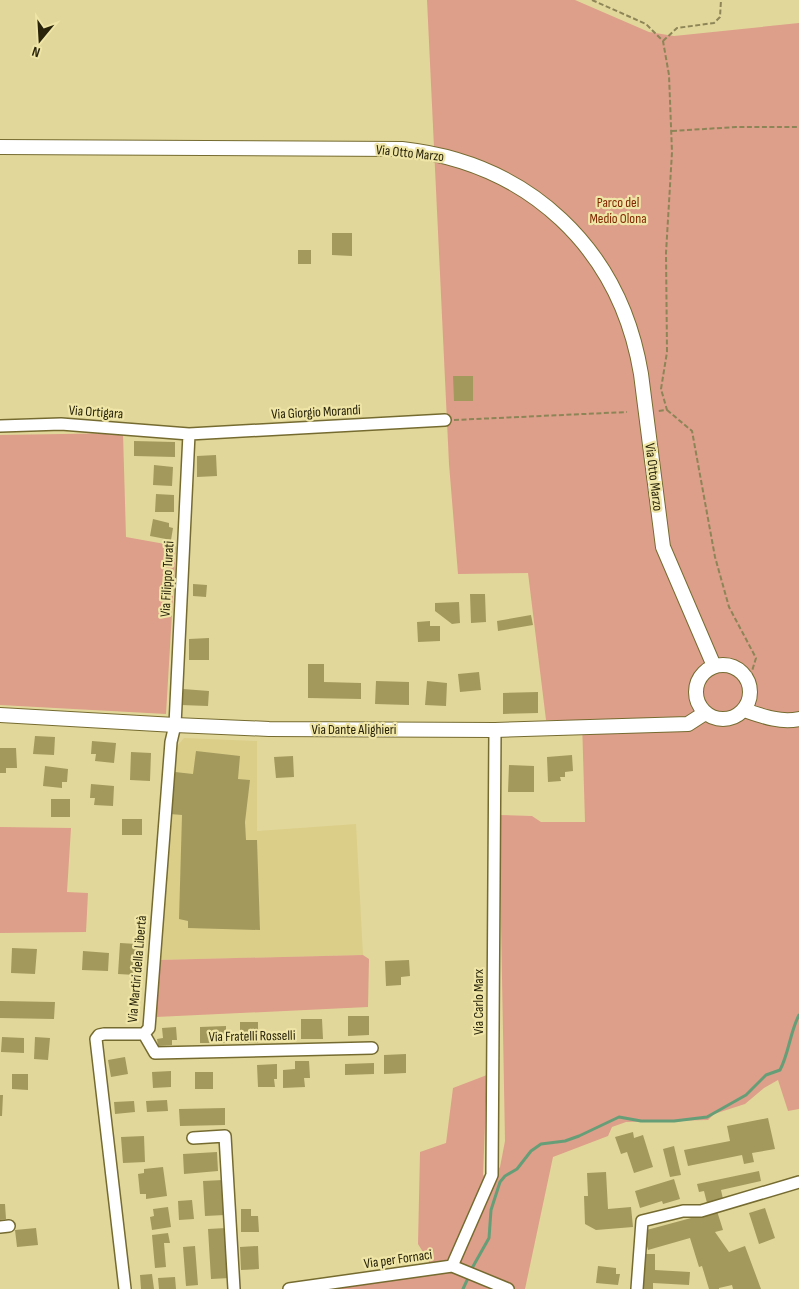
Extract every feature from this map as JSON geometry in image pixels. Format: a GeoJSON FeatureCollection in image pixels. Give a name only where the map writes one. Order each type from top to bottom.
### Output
{"type":"FeatureCollection","features":[{"type":"Feature","properties":{"kind":"street","name":"Via Otto Marzo"},"geometry":{"type":"LineString","coordinates":[[0,147],[402,149],[439,154],[483,168],[524,190],[554,213],[581,239],[603,270],[620,302],[638,356],[663,547],[714,666]]}},
{"type":"Feature","properties":{"kind":"street","name":"Via Giorgio Morandi"},"geometry":{"type":"LineString","coordinates":[[189,434],[445,420]]}},
{"type":"Feature","properties":{"kind":"street","name":"Via Ortigara"},"geometry":{"type":"LineString","coordinates":[[0,426],[61,424],[189,434]]}},
{"type":"Feature","properties":{"kind":"street","name":"Via Filippo Turati"},"geometry":{"type":"LineString","coordinates":[[175,726],[189,434]]}},
{"type":"Feature","properties":{"kind":"street"},"geometry":{"type":"LineString","coordinates":[[726,665],[738,669],[747,678],[750,689],[749,700],[744,710],[732,718],[718,719],[705,713],[697,701],[696,687],[702,674],[714,666],[726,665]]}},
{"type":"Feature","properties":{"kind":"street"},"geometry":{"type":"LineString","coordinates":[[744,710],[768,718],[789,721],[799,719]]}},
{"type":"Feature","properties":{"kind":"street","name":"Via Dante Alighieri"},"geometry":{"type":"LineString","coordinates":[[0,715],[175,726],[287,729],[495,730],[688,724],[705,713]]}},
{"type":"Feature","properties":{"kind":"street","name":"Via Martiri della Libertà"},"geometry":{"type":"LineString","coordinates":[[125,1289],[96,1039],[99,1035],[104,1034],[144,1034],[149,1028],[171,742],[175,726]]}},
{"type":"Feature","properties":{"kind":"street","name":"Via Carlo Marx"},"geometry":{"type":"LineString","coordinates":[[452,1266],[492,1175],[495,730]]}},
{"type":"Feature","properties":{"kind":"street","name":"Via Fratelli Rosselli"},"geometry":{"type":"LineString","coordinates":[[144,1034],[155,1053],[372,1048]]}},
{"type":"Feature","properties":{"kind":"street"},"geometry":{"type":"LineString","coordinates":[[193,1138],[225,1136],[234,1289]]}},
{"type":"Feature","properties":{"kind":"street"},"geometry":{"type":"LineString","coordinates":[[637,1289],[642,1221],[683,1211],[701,1211],[799,1182]]}},
{"type":"Feature","properties":{"kind":"street","name":"Via per Fornaci"},"geometry":{"type":"LineString","coordinates":[[289,1289],[452,1266],[478,1275],[508,1289]]}},
{"type":"Feature","properties":{"kind":"path"},"geometry":{"type":"LineString","coordinates":[[592,0],[646,24],[663,41],[669,75],[672,152],[666,253],[667,352],[661,389],[667,410],[692,431],[715,557],[729,607],[756,658],[752,671],[747,678]]}},
{"type":"Feature","properties":{"kind":"path"},"geometry":{"type":"LineString","coordinates":[[663,41],[676,28],[714,23],[720,17],[721,0]]}},
{"type":"Feature","properties":{"kind":"path"},"geometry":{"type":"LineString","coordinates":[[672,131],[799,127]]}},
{"type":"Feature","properties":{"kind":"path"},"geometry":{"type":"LineString","coordinates":[[646,413],[667,410]]}},
{"type":"Feature","properties":{"kind":"path"},"geometry":{"type":"LineString","coordinates":[[445,420],[627,412]]}},
{"type":"Feature","properties":{"kind":"shaded area"},"geometry":{"type":"Polygon","coordinates":[[[184,738],[257,741],[257,831],[356,824],[363,955],[158,960],[177,746],[184,738]]]}},
{"type":"Feature","properties":{"kind":"green space","name":"Parco del Medio Olona"},"geometry":{"type":"Polygon","coordinates":[[[427,0],[575,0],[649,32],[674,36],[799,23],[799,1109],[788,1111],[778,1080],[764,1088],[745,1104],[714,1114],[708,1120],[626,1122],[612,1127],[608,1136],[553,1157],[525,1289],[329,1289],[434,1270],[418,1244],[420,1152],[446,1143],[453,1088],[487,1075],[483,1175],[491,1180],[500,1167],[505,1141],[499,815],[532,816],[541,822],[585,822],[582,721],[546,720],[528,573],[458,574],[449,464],[427,0]]]}},
{"type":"Feature","properties":{"kind":"green space"},"geometry":{"type":"Polygon","coordinates":[[[123,433],[126,537],[176,546],[166,714],[0,705],[0,435],[123,433]]]}},
{"type":"Feature","properties":{"kind":"green space"},"geometry":{"type":"Polygon","coordinates":[[[0,827],[71,828],[67,892],[88,893],[86,932],[0,933],[0,827]]]}},
{"type":"Feature","properties":{"kind":"green space"},"geometry":{"type":"Polygon","coordinates":[[[363,955],[369,959],[368,1007],[156,1017],[158,960],[363,955]]]}},
{"type":"Feature","properties":{"kind":"building"},"geometry":{"type":"Polygon","coordinates":[[[332,233],[352,233],[352,256],[332,255],[332,233]]]}},
{"type":"Feature","properties":{"kind":"building"},"geometry":{"type":"Polygon","coordinates":[[[298,250],[311,250],[311,264],[298,264],[298,250]]]}},
{"type":"Feature","properties":{"kind":"building"},"geometry":{"type":"Polygon","coordinates":[[[453,376],[473,376],[473,401],[454,401],[453,376]]]}},
{"type":"Feature","properties":{"kind":"building"},"geometry":{"type":"Polygon","coordinates":[[[134,441],[175,442],[175,457],[134,456],[134,441]]]}},
{"type":"Feature","properties":{"kind":"building"},"geometry":{"type":"Polygon","coordinates":[[[216,455],[217,476],[197,477],[197,456],[216,455]]]}},
{"type":"Feature","properties":{"kind":"building"},"geometry":{"type":"Polygon","coordinates":[[[154,465],[173,467],[172,486],[153,485],[154,465]]]}},
{"type":"Feature","properties":{"kind":"building"},"geometry":{"type":"Polygon","coordinates":[[[156,494],[174,495],[174,512],[155,512],[156,494]]]}},
{"type":"Feature","properties":{"kind":"building"},"geometry":{"type":"Polygon","coordinates":[[[153,519],[169,523],[169,527],[173,528],[171,540],[150,536],[153,519]]]}},
{"type":"Feature","properties":{"kind":"building"},"geometry":{"type":"Polygon","coordinates":[[[193,584],[207,585],[206,597],[193,596],[193,584]]]}},
{"type":"Feature","properties":{"kind":"building"},"geometry":{"type":"Polygon","coordinates":[[[470,594],[485,594],[486,622],[471,623],[470,594]]]}},
{"type":"Feature","properties":{"kind":"building"},"geometry":{"type":"Polygon","coordinates":[[[459,602],[460,623],[452,624],[435,611],[435,603],[459,602]]]}},
{"type":"Feature","properties":{"kind":"building"},"geometry":{"type":"Polygon","coordinates":[[[531,615],[533,625],[498,631],[497,621],[531,615]]]}},
{"type":"Feature","properties":{"kind":"building"},"geometry":{"type":"Polygon","coordinates":[[[430,621],[430,626],[440,626],[440,641],[418,642],[417,622],[430,621]]]}},
{"type":"Feature","properties":{"kind":"building"},"geometry":{"type":"Polygon","coordinates":[[[209,638],[209,660],[189,660],[189,639],[209,638]]]}},
{"type":"Feature","properties":{"kind":"building"},"geometry":{"type":"Polygon","coordinates":[[[308,664],[324,664],[324,682],[361,683],[361,699],[308,698],[308,664]]]}},
{"type":"Feature","properties":{"kind":"building"},"geometry":{"type":"Polygon","coordinates":[[[479,672],[481,690],[460,692],[458,674],[479,672]]]}},
{"type":"Feature","properties":{"kind":"building"},"geometry":{"type":"Polygon","coordinates":[[[376,681],[409,682],[409,705],[375,704],[376,681]]]}},
{"type":"Feature","properties":{"kind":"building"},"geometry":{"type":"Polygon","coordinates":[[[427,681],[447,683],[446,706],[425,705],[427,681]]]}},
{"type":"Feature","properties":{"kind":"building"},"geometry":{"type":"Polygon","coordinates":[[[183,689],[209,691],[208,706],[181,705],[183,689]]]}},
{"type":"Feature","properties":{"kind":"building"},"geometry":{"type":"Polygon","coordinates":[[[538,692],[538,713],[503,714],[503,693],[538,692]]]}},
{"type":"Feature","properties":{"kind":"building"},"geometry":{"type":"Polygon","coordinates":[[[35,736],[55,737],[54,755],[33,754],[35,736]]]}},
{"type":"Feature","properties":{"kind":"building"},"geometry":{"type":"Polygon","coordinates":[[[92,741],[116,743],[114,763],[95,761],[96,754],[91,754],[92,741]]]}},
{"type":"Feature","properties":{"kind":"building"},"geometry":{"type":"Polygon","coordinates":[[[0,748],[16,748],[17,768],[6,768],[6,773],[0,773],[0,748]]]}},
{"type":"Feature","properties":{"kind":"building"},"geometry":{"type":"Polygon","coordinates":[[[196,751],[240,756],[238,779],[250,780],[245,822],[246,840],[257,840],[260,930],[188,928],[188,921],[179,919],[182,815],[170,814],[175,772],[193,774],[196,751]]]}},
{"type":"Feature","properties":{"kind":"building"},"geometry":{"type":"Polygon","coordinates":[[[131,752],[151,753],[150,781],[130,780],[131,752]]]}},
{"type":"Feature","properties":{"kind":"building"},"geometry":{"type":"Polygon","coordinates":[[[572,755],[573,771],[565,772],[565,777],[560,777],[561,781],[548,782],[547,757],[572,755]]]}},
{"type":"Feature","properties":{"kind":"building"},"geometry":{"type":"Polygon","coordinates":[[[293,756],[294,777],[276,778],[274,757],[293,756]]]}},
{"type":"Feature","properties":{"kind":"building"},"geometry":{"type":"Polygon","coordinates":[[[509,765],[534,766],[534,792],[508,792],[509,765]]]}},
{"type":"Feature","properties":{"kind":"building"},"geometry":{"type":"Polygon","coordinates":[[[45,766],[68,769],[67,782],[62,782],[62,788],[43,786],[45,766]]]}},
{"type":"Feature","properties":{"kind":"building"},"geometry":{"type":"Polygon","coordinates":[[[91,784],[114,786],[113,806],[94,805],[95,798],[90,798],[91,784]]]}},
{"type":"Feature","properties":{"kind":"building"},"geometry":{"type":"Polygon","coordinates":[[[51,799],[70,799],[70,817],[51,817],[51,799]]]}},
{"type":"Feature","properties":{"kind":"building"},"geometry":{"type":"Polygon","coordinates":[[[122,819],[142,819],[142,835],[122,835],[122,819]]]}},
{"type":"Feature","properties":{"kind":"building"},"geometry":{"type":"Polygon","coordinates":[[[120,943],[137,944],[135,975],[118,974],[120,943]]]}},
{"type":"Feature","properties":{"kind":"building"},"geometry":{"type":"Polygon","coordinates":[[[12,948],[37,949],[35,974],[11,973],[12,948]]]}},
{"type":"Feature","properties":{"kind":"building"},"geometry":{"type":"Polygon","coordinates":[[[83,951],[109,953],[108,971],[82,970],[83,951]]]}},
{"type":"Feature","properties":{"kind":"building"},"geometry":{"type":"Polygon","coordinates":[[[409,960],[410,976],[401,977],[401,985],[386,986],[385,961],[409,960]]]}},
{"type":"Feature","properties":{"kind":"building"},"geometry":{"type":"Polygon","coordinates":[[[0,1001],[55,1002],[54,1019],[0,1018],[0,1001]]]}},
{"type":"Feature","properties":{"kind":"building"},"geometry":{"type":"Polygon","coordinates":[[[348,1016],[369,1016],[369,1035],[348,1036],[348,1016]]]}},
{"type":"Feature","properties":{"kind":"building"},"geometry":{"type":"Polygon","coordinates":[[[301,1019],[322,1019],[323,1039],[301,1039],[301,1019]]]}},
{"type":"Feature","properties":{"kind":"building"},"geometry":{"type":"Polygon","coordinates":[[[240,1022],[258,1022],[258,1043],[240,1043],[240,1022]]]}},
{"type":"Feature","properties":{"kind":"building"},"geometry":{"type":"Polygon","coordinates":[[[226,1026],[226,1043],[200,1043],[200,1027],[226,1026]]]}},
{"type":"Feature","properties":{"kind":"building"},"geometry":{"type":"Polygon","coordinates":[[[176,1027],[177,1040],[172,1040],[172,1045],[158,1046],[157,1039],[163,1038],[162,1028],[176,1027]]]}},
{"type":"Feature","properties":{"kind":"building"},"geometry":{"type":"Polygon","coordinates":[[[2,1037],[24,1038],[24,1053],[1,1052],[2,1037]]]}},
{"type":"Feature","properties":{"kind":"building"},"geometry":{"type":"Polygon","coordinates":[[[35,1037],[50,1038],[48,1060],[34,1059],[35,1037]]]}},
{"type":"Feature","properties":{"kind":"building"},"geometry":{"type":"Polygon","coordinates":[[[406,1054],[406,1073],[384,1074],[384,1055],[406,1054]]]}},
{"type":"Feature","properties":{"kind":"building"},"geometry":{"type":"Polygon","coordinates":[[[125,1057],[128,1074],[111,1077],[108,1060],[125,1057]]]}},
{"type":"Feature","properties":{"kind":"building"},"geometry":{"type":"Polygon","coordinates":[[[295,1061],[309,1061],[310,1078],[304,1078],[305,1087],[283,1088],[283,1070],[295,1069],[295,1061]]]}},
{"type":"Feature","properties":{"kind":"building"},"geometry":{"type":"Polygon","coordinates":[[[374,1063],[374,1074],[345,1075],[345,1064],[374,1063]]]}},
{"type":"Feature","properties":{"kind":"building"},"geometry":{"type":"Polygon","coordinates":[[[277,1064],[277,1079],[274,1079],[275,1087],[258,1087],[257,1065],[277,1064]]]}},
{"type":"Feature","properties":{"kind":"building"},"geometry":{"type":"Polygon","coordinates":[[[171,1071],[171,1087],[153,1088],[152,1072],[171,1071]]]}},
{"type":"Feature","properties":{"kind":"building"},"geometry":{"type":"Polygon","coordinates":[[[195,1072],[213,1072],[213,1089],[195,1089],[195,1072]]]}},
{"type":"Feature","properties":{"kind":"building"},"geometry":{"type":"Polygon","coordinates":[[[12,1074],[28,1074],[28,1090],[12,1089],[12,1074]]]}},
{"type":"Feature","properties":{"kind":"building"},"geometry":{"type":"Polygon","coordinates":[[[0,1095],[3,1095],[2,1116],[0,1116],[0,1095]]]}},
{"type":"Feature","properties":{"kind":"building"},"geometry":{"type":"Polygon","coordinates":[[[167,1100],[168,1111],[147,1112],[146,1101],[167,1100]]]}},
{"type":"Feature","properties":{"kind":"building"},"geometry":{"type":"Polygon","coordinates":[[[134,1101],[135,1112],[115,1114],[114,1102],[134,1101]]]}},
{"type":"Feature","properties":{"kind":"building"},"geometry":{"type":"Polygon","coordinates":[[[225,1108],[225,1125],[180,1126],[179,1109],[225,1108]]]}},
{"type":"Feature","properties":{"kind":"building"},"geometry":{"type":"Polygon","coordinates":[[[768,1118],[775,1149],[752,1153],[754,1162],[744,1164],[742,1155],[688,1166],[684,1150],[730,1141],[727,1126],[768,1118]]]}},
{"type":"Feature","properties":{"kind":"building"},"geometry":{"type":"Polygon","coordinates":[[[633,1132],[634,1138],[643,1135],[653,1167],[634,1173],[627,1152],[621,1154],[615,1137],[633,1132]]]}},
{"type":"Feature","properties":{"kind":"building"},"geometry":{"type":"Polygon","coordinates":[[[144,1136],[145,1162],[123,1163],[121,1137],[144,1136]]]}},
{"type":"Feature","properties":{"kind":"building"},"geometry":{"type":"Polygon","coordinates":[[[674,1146],[681,1175],[670,1177],[663,1149],[674,1146]]]}},
{"type":"Feature","properties":{"kind":"building"},"geometry":{"type":"Polygon","coordinates":[[[217,1152],[218,1171],[184,1174],[183,1154],[217,1152]]]}},
{"type":"Feature","properties":{"kind":"building"},"geometry":{"type":"Polygon","coordinates":[[[163,1167],[167,1196],[146,1199],[146,1194],[140,1194],[138,1174],[144,1173],[144,1169],[163,1167]]]}},
{"type":"Feature","properties":{"kind":"building"},"geometry":{"type":"Polygon","coordinates":[[[759,1171],[761,1181],[721,1190],[723,1199],[707,1203],[704,1191],[699,1192],[697,1184],[759,1171]]]}},
{"type":"Feature","properties":{"kind":"building"},"geometry":{"type":"Polygon","coordinates":[[[606,1172],[608,1209],[631,1207],[633,1227],[596,1230],[585,1224],[584,1196],[588,1196],[587,1173],[606,1172]]]}},
{"type":"Feature","properties":{"kind":"building"},"geometry":{"type":"Polygon","coordinates":[[[674,1179],[680,1199],[663,1204],[662,1201],[640,1208],[635,1191],[674,1179]]]}},
{"type":"Feature","properties":{"kind":"building"},"geometry":{"type":"Polygon","coordinates":[[[223,1180],[225,1215],[205,1216],[203,1181],[223,1180]]]}},
{"type":"Feature","properties":{"kind":"building"},"geometry":{"type":"Polygon","coordinates":[[[192,1200],[194,1219],[179,1220],[178,1201],[192,1200]]]}},
{"type":"Feature","properties":{"kind":"building"},"geometry":{"type":"Polygon","coordinates":[[[0,1204],[5,1204],[6,1219],[0,1220],[0,1204]]]}},
{"type":"Feature","properties":{"kind":"building"},"geometry":{"type":"Polygon","coordinates":[[[168,1207],[171,1227],[152,1230],[150,1217],[154,1216],[153,1209],[168,1207]]]}},
{"type":"Feature","properties":{"kind":"building"},"geometry":{"type":"Polygon","coordinates":[[[765,1208],[775,1238],[759,1244],[749,1213],[765,1208]]]}},
{"type":"Feature","properties":{"kind":"building"},"geometry":{"type":"Polygon","coordinates":[[[241,1209],[251,1209],[251,1216],[258,1216],[259,1232],[241,1232],[241,1209]]]}},
{"type":"Feature","properties":{"kind":"building"},"geometry":{"type":"Polygon","coordinates":[[[717,1211],[723,1230],[715,1232],[729,1252],[745,1246],[761,1289],[733,1289],[732,1285],[719,1289],[709,1289],[702,1266],[699,1267],[690,1238],[648,1250],[643,1231],[717,1211]]]}},
{"type":"Feature","properties":{"kind":"building"},"geometry":{"type":"Polygon","coordinates":[[[36,1228],[38,1245],[17,1247],[15,1230],[36,1228]]]}},
{"type":"Feature","properties":{"kind":"building"},"geometry":{"type":"Polygon","coordinates":[[[226,1228],[230,1278],[211,1279],[208,1229],[226,1228]]]}},
{"type":"Feature","properties":{"kind":"building"},"geometry":{"type":"Polygon","coordinates":[[[168,1233],[170,1243],[164,1243],[166,1267],[155,1268],[152,1235],[168,1233]]]}},
{"type":"Feature","properties":{"kind":"building"},"geometry":{"type":"Polygon","coordinates":[[[195,1246],[198,1285],[186,1286],[183,1247],[195,1246]]]}},
{"type":"Feature","properties":{"kind":"building"},"geometry":{"type":"Polygon","coordinates":[[[258,1246],[259,1269],[241,1270],[240,1247],[258,1246]]]}},
{"type":"Feature","properties":{"kind":"building"},"geometry":{"type":"Polygon","coordinates":[[[644,1254],[655,1254],[655,1270],[690,1272],[689,1285],[653,1283],[653,1289],[643,1289],[644,1254]]]}},
{"type":"Feature","properties":{"kind":"building"},"geometry":{"type":"Polygon","coordinates":[[[598,1266],[616,1268],[616,1274],[620,1274],[618,1285],[596,1283],[598,1266]]]}},
{"type":"Feature","properties":{"kind":"building"},"geometry":{"type":"Polygon","coordinates":[[[152,1274],[154,1289],[141,1289],[140,1275],[152,1274]]]}},
{"type":"Feature","properties":{"kind":"building"},"geometry":{"type":"Polygon","coordinates":[[[175,1277],[176,1289],[159,1289],[158,1278],[175,1277]]]}},
{"type":"Feature","properties":{"kind":"waterway"},"geometry":{"type":"LineString","coordinates":[[471,1270],[489,1238],[491,1210],[500,1182],[505,1176],[517,1169],[531,1151],[541,1144],[565,1141],[579,1136],[619,1117],[641,1121],[674,1121],[707,1117],[746,1095],[766,1075],[780,1070],[799,1015]]}},
{"type":"Feature","properties":{"kind":"waterway"},"geometry":{"type":"LineString","coordinates":[[463,1289],[469,1276]]}}]}
